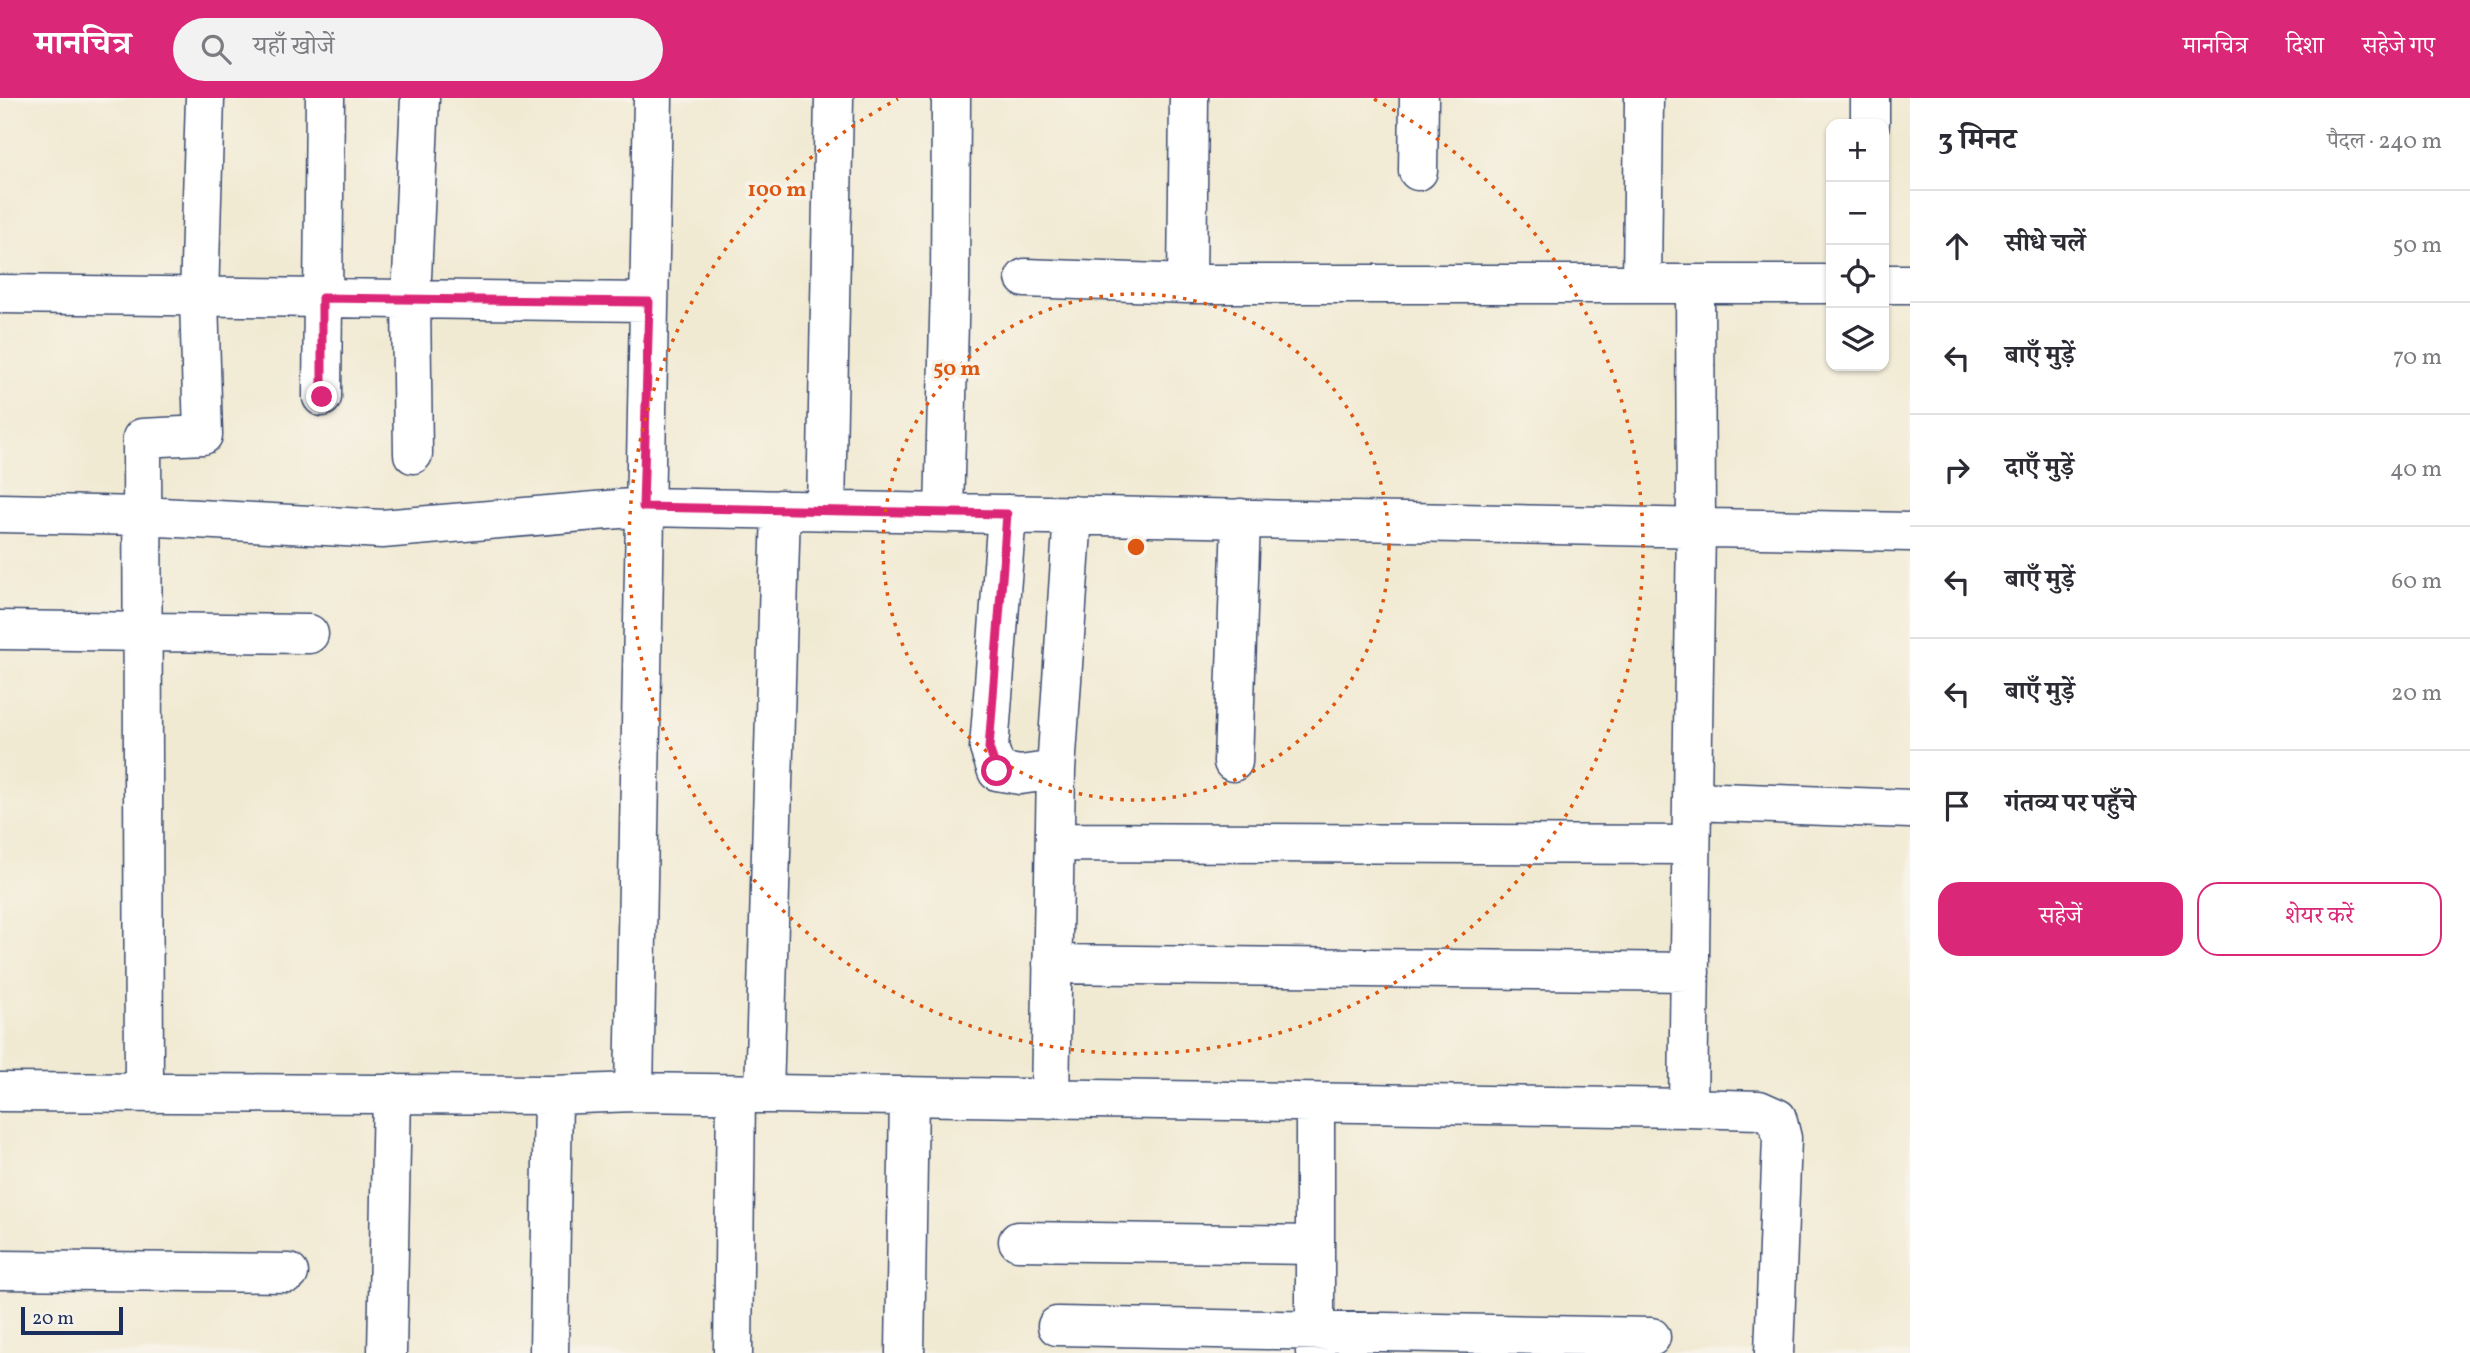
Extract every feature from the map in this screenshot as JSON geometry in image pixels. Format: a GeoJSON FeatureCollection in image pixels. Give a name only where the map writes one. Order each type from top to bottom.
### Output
{"type":"FeatureCollection","features":[{"type":"Feature","properties":{"kind":"street"},"geometry":{"type":"LineString","coordinates":[[144,1093],[142,438],[203,435],[199,298],[205,98]]}},
{"type":"Feature","properties":{"kind":"street"},"geometry":{"type":"LineString","coordinates":[[322,397],[324,98]]}},
{"type":"Feature","properties":{"kind":"street"},"geometry":{"type":"LineString","coordinates":[[413,454],[411,300],[420,98]]}},
{"type":"Feature","properties":{"kind":"street"},"geometry":{"type":"LineString","coordinates":[[634,1092],[643,507],[653,98]]}},
{"type":"Feature","properties":{"kind":"street"},"geometry":{"type":"LineString","coordinates":[[826,511],[834,98]]}},
{"type":"Feature","properties":{"kind":"street"},"geometry":{"type":"LineString","coordinates":[[944,513],[950,283],[951,98]]}},
{"type":"Feature","properties":{"kind":"street"},"geometry":{"type":"LineString","coordinates":[[1187,284],[1189,98]]}},
{"type":"Feature","properties":{"kind":"street"},"geometry":{"type":"LineString","coordinates":[[1418,171],[1419,98]]}},
{"type":"Feature","properties":{"kind":"street"},"geometry":{"type":"LineString","coordinates":[[1642,284],[1644,98]]}},
{"type":"Feature","properties":{"kind":"street"},"geometry":{"type":"LineString","coordinates":[[1870,98],[1870,119]]}},
{"type":"Feature","properties":{"kind":"street"},"geometry":{"type":"LineString","coordinates":[[1025,278],[1187,284],[1826,284]]}},
{"type":"Feature","properties":{"kind":"street"},"geometry":{"type":"LineString","coordinates":[[1688,1108],[1696,527],[1695,284]]}},
{"type":"Feature","properties":{"kind":"street"},"geometry":{"type":"LineString","coordinates":[[1889,284],[1910,284]]}},
{"type":"Feature","properties":{"kind":"street"},"geometry":{"type":"LineString","coordinates":[[0,294],[649,302]]}},
{"type":"Feature","properties":{"kind":"street"},"geometry":{"type":"LineString","coordinates":[[0,513],[142,516],[382,529],[643,507],[1910,531]]}},
{"type":"Feature","properties":{"kind":"street"},"geometry":{"type":"LineString","coordinates":[[733,1353],[750,1094],[781,509]]}},
{"type":"Feature","properties":{"kind":"street"},"geometry":{"type":"LineString","coordinates":[[1007,514],[989,748],[997,771],[1020,775],[1056,770]]}},
{"type":"Feature","properties":{"kind":"street"},"geometry":{"type":"LineString","coordinates":[[1050,1099],[1056,770],[1073,515]]}},
{"type":"Feature","properties":{"kind":"street"},"geometry":{"type":"LineString","coordinates":[[1233,762],[1241,519]]}},
{"type":"Feature","properties":{"kind":"street"},"geometry":{"type":"LineString","coordinates":[[0,630],[309,634]]}},
{"type":"Feature","properties":{"kind":"street"},"geometry":{"type":"LineString","coordinates":[[1692,801],[1910,809]]}},
{"type":"Feature","properties":{"kind":"street"},"geometry":{"type":"LineString","coordinates":[[1055,842],[1691,845]]}},
{"type":"Feature","properties":{"kind":"street"},"geometry":{"type":"LineString","coordinates":[[1052,964],[1690,972]]}},
{"type":"Feature","properties":{"kind":"street"},"geometry":{"type":"LineString","coordinates":[[0,1092],[553,1095],[634,1092],[1759,1111],[1777,1118],[1782,1138],[1774,1353]]}},
{"type":"Feature","properties":{"kind":"street"},"geometry":{"type":"LineString","coordinates":[[387,1353],[393,1093]]}},
{"type":"Feature","properties":{"kind":"street"},"geometry":{"type":"LineString","coordinates":[[549,1353],[553,1095]]}},
{"type":"Feature","properties":{"kind":"street"},"geometry":{"type":"LineString","coordinates":[[905,1353],[909,1096]]}},
{"type":"Feature","properties":{"kind":"street"},"geometry":{"type":"LineString","coordinates":[[1315,1103],[1315,1341]]}},
{"type":"Feature","properties":{"kind":"street"},"geometry":{"type":"LineString","coordinates":[[1018,1241],[1315,1245]]}},
{"type":"Feature","properties":{"kind":"street"},"geometry":{"type":"LineString","coordinates":[[0,1270],[289,1273]]}},
{"type":"Feature","properties":{"kind":"street"},"geometry":{"type":"LineString","coordinates":[[1057,1326],[1315,1341],[1651,1337]]}},
{"type":"Feature","properties":{"kind":"route"},"geometry":{"type":"LineString","coordinates":[[322,397],[322,298],[649,302],[643,507],[1007,514],[989,748],[997,771]]}}]}
